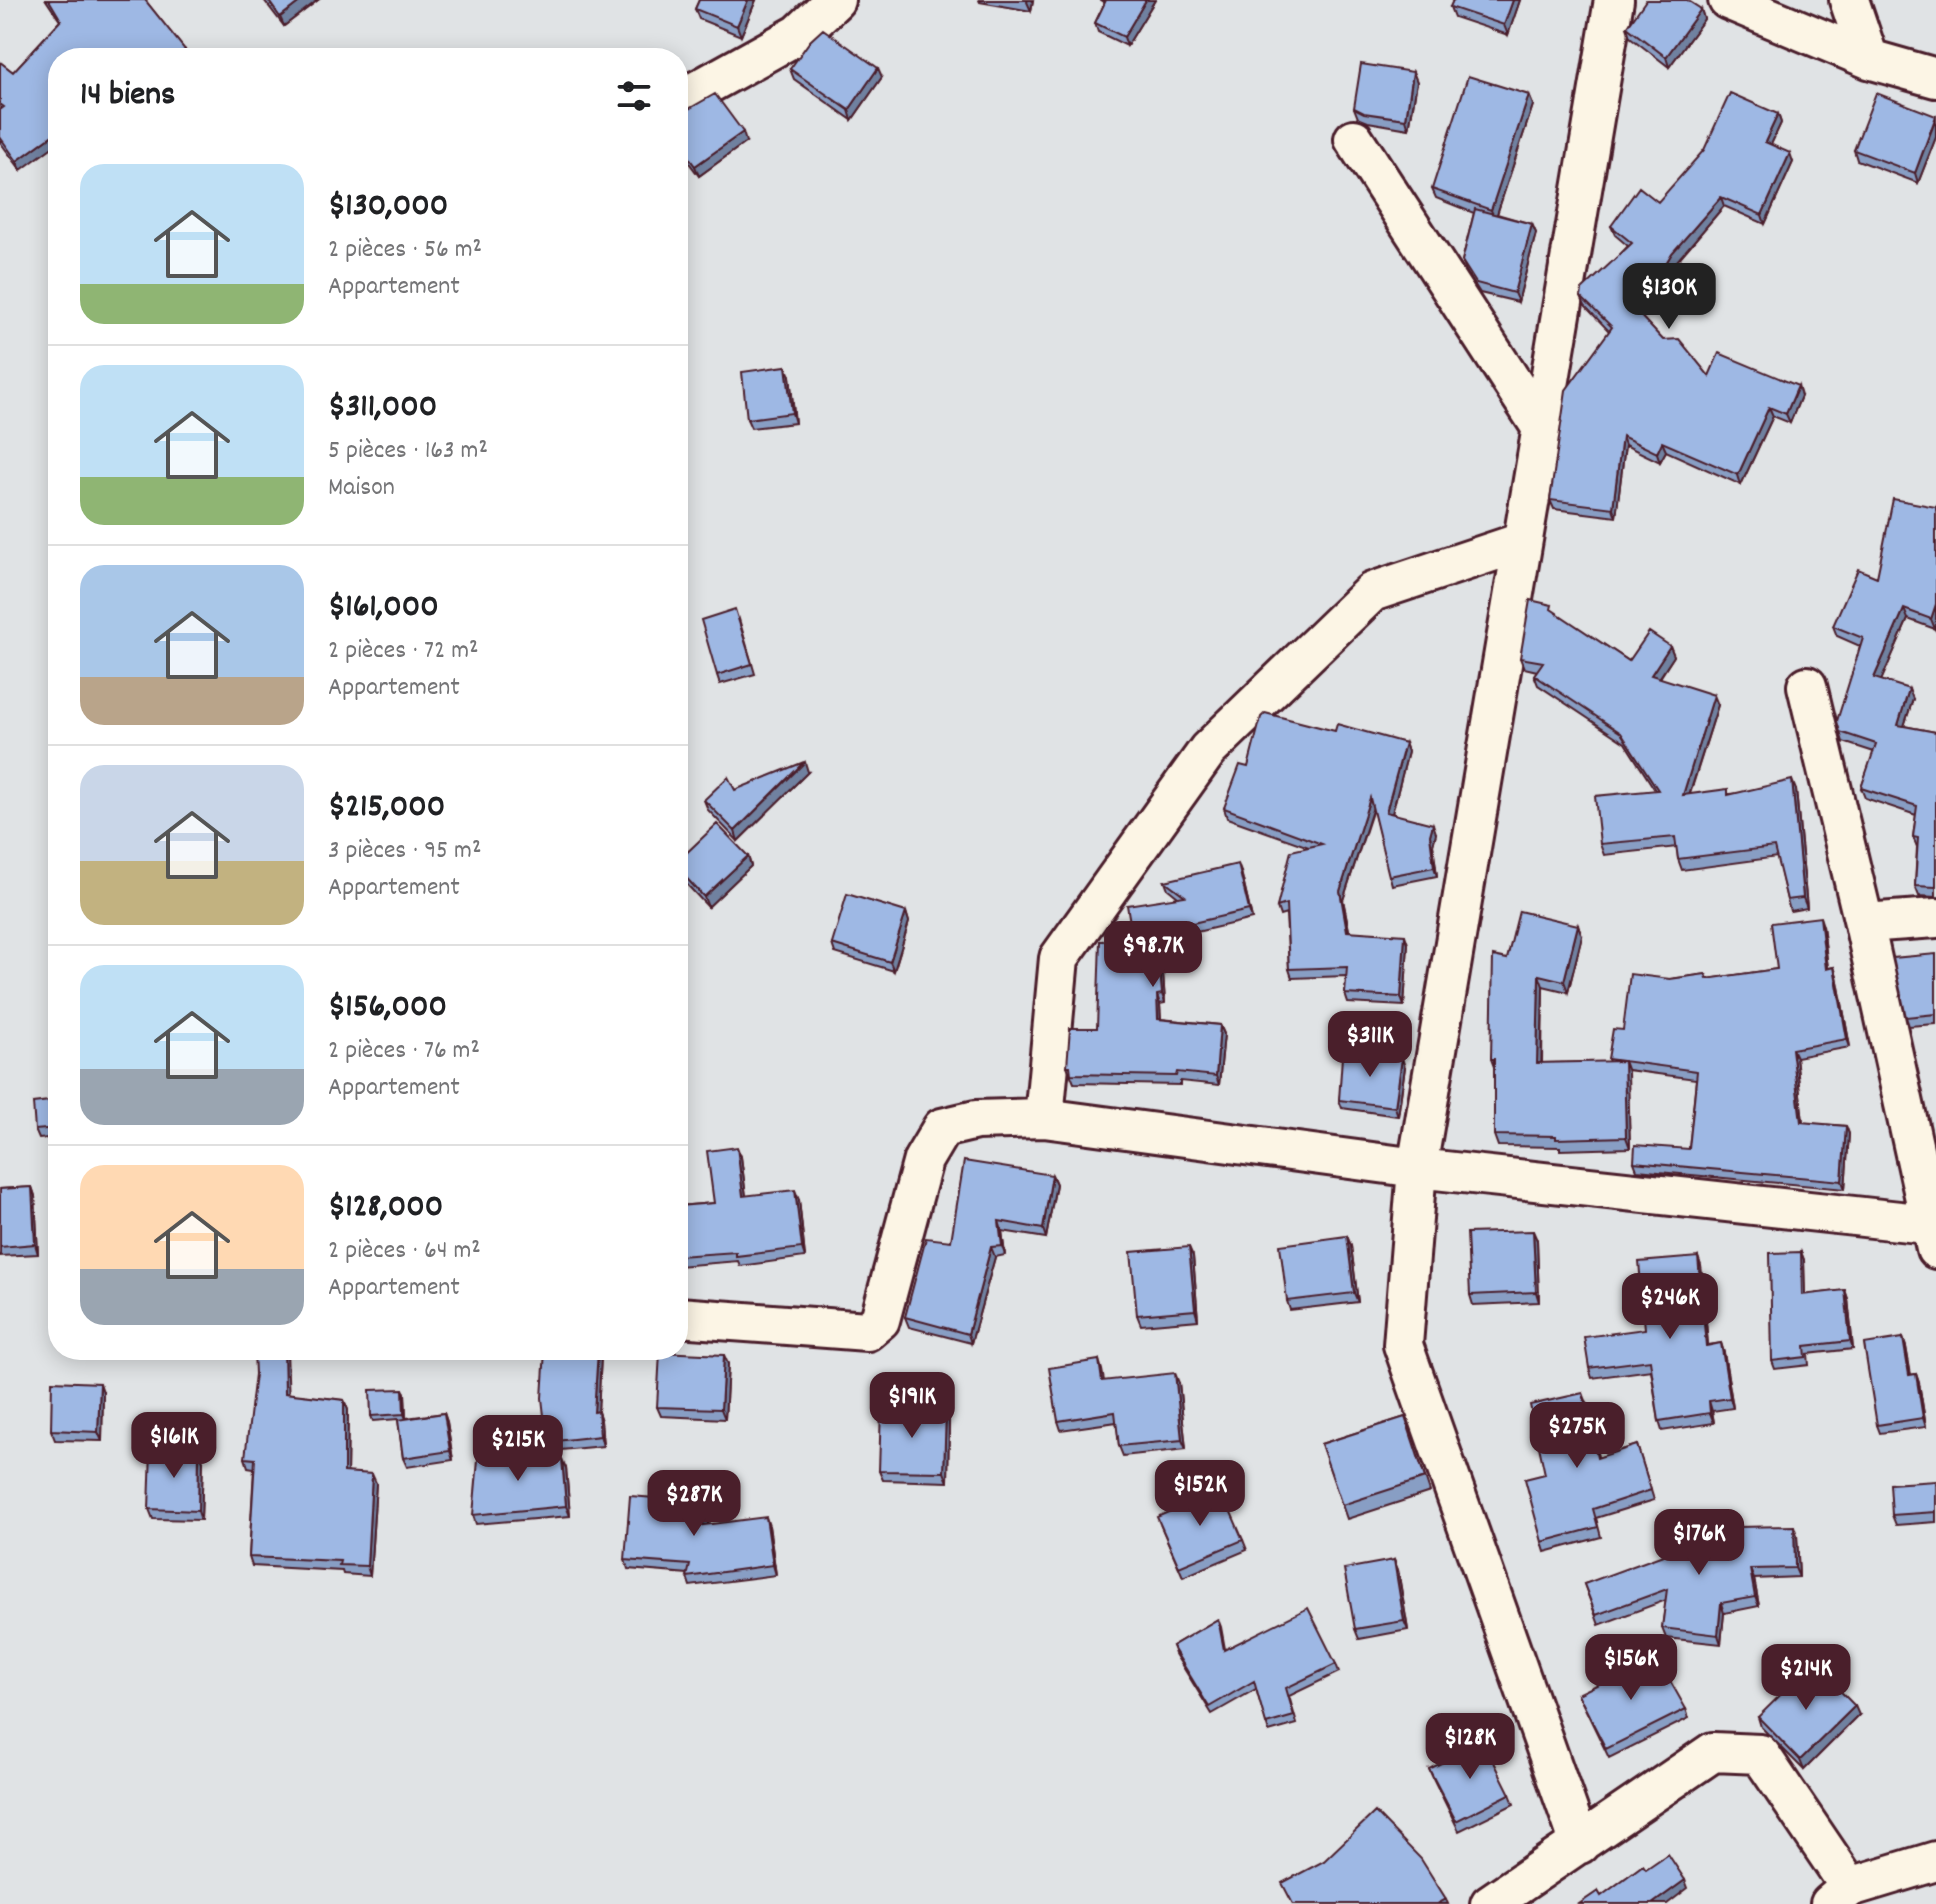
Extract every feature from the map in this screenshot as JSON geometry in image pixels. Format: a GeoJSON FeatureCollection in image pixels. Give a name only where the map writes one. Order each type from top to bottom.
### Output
{"type":"FeatureCollection","features":[{"type":"Feature","properties":{"kind":"street"},"geometry":{"type":"LineString","coordinates":[[688,95],[799,34],[835,0]]}},
{"type":"Feature","properties":{"kind":"street"},"geometry":{"type":"LineString","coordinates":[[1580,1844],[1403,1345],[1417,1168],[1614,0]]}},
{"type":"Feature","properties":{"kind":"street"},"geometry":{"type":"LineString","coordinates":[[1728,0],[1869,59],[1936,78]]}},
{"type":"Feature","properties":{"kind":"street"},"geometry":{"type":"LineString","coordinates":[[1849,0],[1869,59]]}},
{"type":"Feature","properties":{"kind":"street"},"geometry":{"type":"LineString","coordinates":[[1354,139],[1541,427]]}},
{"type":"Feature","properties":{"kind":"street"},"geometry":{"type":"LineString","coordinates":[[1044,1118],[1059,958],[1208,750],[1372,592],[1522,542]]}},
{"type":"Feature","properties":{"kind":"street"},"geometry":{"type":"LineString","coordinates":[[688,1318],[867,1331],[880,1320],[923,1160],[942,1128],[976,1120],[1044,1118],[1934,1233],[1807,686]]}},
{"type":"Feature","properties":{"kind":"street"},"geometry":{"type":"LineString","coordinates":[[1864,923],[1936,918]]}},
{"type":"Feature","properties":{"kind":"street"},"geometry":{"type":"LineString","coordinates":[[1490,1904],[1713,1752],[1760,1754],[1840,1895],[1936,1861]]}},
{"type":"Feature","properties":{"kind":"building"},"geometry":{"type":"Polygon","coordinates":[[[49,0],[145,0],[183,48],[48,48],[48,138],[17,161],[0,137],[0,110],[4,107],[0,104],[0,62],[13,72],[61,20],[49,0]]]}},
{"type":"Feature","properties":{"kind":"building"},"geometry":{"type":"Polygon","coordinates":[[[268,0],[302,0],[280,17],[268,0]]]}},
{"type":"Feature","properties":{"kind":"building"},"geometry":{"type":"Polygon","coordinates":[[[699,0],[748,0],[737,26],[695,9],[699,0]]]}},
{"type":"Feature","properties":{"kind":"building"},"geometry":{"type":"Polygon","coordinates":[[[1106,0],[1146,0],[1124,37],[1095,23],[1106,0]]]}},
{"type":"Feature","properties":{"kind":"building"},"geometry":{"type":"Polygon","coordinates":[[[1453,0],[1513,0],[1504,25],[1450,7],[1453,0]]]}},
{"type":"Feature","properties":{"kind":"building"},"geometry":{"type":"Polygon","coordinates":[[[1646,0],[1687,0],[1701,9],[1666,57],[1627,27],[1646,0]]]}},
{"type":"Feature","properties":{"kind":"building"},"geometry":{"type":"Polygon","coordinates":[[[823,29],[878,68],[849,110],[790,69],[823,29]]]}},
{"type":"Feature","properties":{"kind":"building"},"geometry":{"type":"Polygon","coordinates":[[[1361,64],[1413,72],[1406,119],[1364,113],[1354,108],[1361,64]]]}},
{"type":"Feature","properties":{"kind":"building"},"geometry":{"type":"Polygon","coordinates":[[[1468,76],[1529,95],[1491,210],[1432,189],[1468,76]]]}},
{"type":"Feature","properties":{"kind":"building"},"geometry":{"type":"Polygon","coordinates":[[[1730,93],[1778,114],[1765,142],[1790,153],[1762,215],[1721,197],[1672,253],[1637,312],[1663,340],[1679,339],[1709,376],[1719,353],[1798,386],[1786,414],[1769,407],[1738,475],[1662,442],[1657,453],[1622,436],[1613,508],[1550,500],[1566,390],[1612,327],[1581,297],[1582,290],[1632,243],[1611,226],[1639,187],[1658,202],[1704,150],[1730,93]]]}},
{"type":"Feature","properties":{"kind":"building"},"geometry":{"type":"Polygon","coordinates":[[[1876,93],[1936,116],[1915,173],[1854,150],[1876,93]]]}},
{"type":"Feature","properties":{"kind":"building"},"geometry":{"type":"Polygon","coordinates":[[[715,94],[743,132],[695,166],[688,157],[688,109],[715,94]]]}},
{"type":"Feature","properties":{"kind":"building"},"geometry":{"type":"Polygon","coordinates":[[[1475,209],[1532,224],[1514,293],[1476,283],[1462,261],[1475,209]]]}},
{"type":"Feature","properties":{"kind":"building"},"geometry":{"type":"Polygon","coordinates":[[[786,366],[792,413],[747,419],[742,372],[786,366]]]}},
{"type":"Feature","properties":{"kind":"building"},"geometry":{"type":"Polygon","coordinates":[[[1893,499],[1936,507],[1936,604],[1931,619],[1904,609],[1874,678],[1909,689],[1898,725],[1936,732],[1936,887],[1915,886],[1918,838],[1913,837],[1917,806],[1861,788],[1876,744],[1840,732],[1837,721],[1863,638],[1833,626],[1858,569],[1877,577],[1893,499]]]}},
{"type":"Feature","properties":{"kind":"building"},"geometry":{"type":"Polygon","coordinates":[[[1530,600],[1552,605],[1551,609],[1629,661],[1649,632],[1670,646],[1651,675],[1714,695],[1683,795],[1728,789],[1728,795],[1792,780],[1803,898],[1787,900],[1774,847],[1678,859],[1675,837],[1600,844],[1595,796],[1658,790],[1621,733],[1534,675],[1543,662],[1520,658],[1530,600]]]}},
{"type":"Feature","properties":{"kind":"building"},"geometry":{"type":"Polygon","coordinates":[[[735,609],[752,664],[717,675],[701,620],[735,609]]]}},
{"type":"Feature","properties":{"kind":"building"},"geometry":{"type":"Polygon","coordinates":[[[1265,713],[1335,731],[1337,724],[1405,743],[1386,812],[1433,824],[1430,835],[1434,867],[1389,876],[1370,798],[1340,891],[1347,931],[1405,935],[1401,997],[1345,994],[1347,967],[1289,969],[1286,904],[1277,907],[1291,851],[1322,844],[1224,808],[1240,765],[1248,767],[1261,717],[1265,713]]]}},
{"type":"Feature","properties":{"kind":"building"},"geometry":{"type":"Polygon","coordinates":[[[804,762],[735,831],[704,800],[728,777],[735,790],[804,762]]]}},
{"type":"Feature","properties":{"kind":"building"},"geometry":{"type":"Polygon","coordinates":[[[717,824],[748,856],[704,897],[688,880],[688,852],[717,824]]]}},
{"type":"Feature","properties":{"kind":"building"},"geometry":{"type":"Polygon","coordinates":[[[1238,864],[1249,910],[1157,933],[1162,994],[1157,995],[1158,1019],[1220,1025],[1216,1076],[1177,1072],[1176,1076],[1071,1074],[1070,1066],[1067,1066],[1070,1028],[1097,1028],[1100,941],[1133,940],[1127,905],[1185,896],[1165,881],[1238,864]]]}},
{"type":"Feature","properties":{"kind":"building"},"geometry":{"type":"Polygon","coordinates":[[[847,894],[906,912],[890,962],[832,944],[847,894]]]}},
{"type":"Feature","properties":{"kind":"building"},"geometry":{"type":"Polygon","coordinates":[[[1519,911],[1578,925],[1564,981],[1539,975],[1537,1063],[1624,1061],[1626,1137],[1556,1139],[1556,1136],[1494,1135],[1494,1059],[1491,1059],[1493,956],[1507,959],[1519,911]]]}},
{"type":"Feature","properties":{"kind":"building"},"geometry":{"type":"Polygon","coordinates":[[[1820,917],[1826,969],[1834,967],[1847,1039],[1792,1049],[1801,1122],[1846,1126],[1842,1181],[1634,1162],[1635,1145],[1689,1149],[1697,1071],[1608,1059],[1613,1029],[1623,1030],[1630,974],[1670,979],[1706,974],[1707,979],[1777,969],[1771,923],[1820,917]]]}},
{"type":"Feature","properties":{"kind":"building"},"geometry":{"type":"Polygon","coordinates":[[[1936,954],[1936,1014],[1906,1017],[1893,958],[1936,954]]]}},
{"type":"Feature","properties":{"kind":"building"},"geometry":{"type":"Polygon","coordinates":[[[1346,1053],[1402,1058],[1395,1107],[1339,1100],[1342,1057],[1346,1057],[1346,1053]]]}},
{"type":"Feature","properties":{"kind":"building"},"geometry":{"type":"Polygon","coordinates":[[[48,1101],[48,1129],[35,1130],[33,1103],[48,1101]]]}},
{"type":"Feature","properties":{"kind":"building"},"geometry":{"type":"Polygon","coordinates":[[[737,1147],[743,1196],[795,1190],[802,1248],[736,1256],[736,1252],[688,1255],[688,1205],[714,1203],[707,1151],[737,1147]]]}},
{"type":"Feature","properties":{"kind":"building"},"geometry":{"type":"Polygon","coordinates":[[[964,1161],[1052,1175],[1043,1229],[999,1221],[1002,1246],[991,1247],[968,1334],[905,1317],[926,1238],[951,1241],[964,1161]]]}},
{"type":"Feature","properties":{"kind":"building"},"geometry":{"type":"Polygon","coordinates":[[[32,1187],[35,1244],[0,1247],[0,1189],[32,1187]]]}},
{"type":"Feature","properties":{"kind":"building"},"geometry":{"type":"Polygon","coordinates":[[[1533,1231],[1536,1292],[1470,1295],[1467,1233],[1533,1231]]]}},
{"type":"Feature","properties":{"kind":"building"},"geometry":{"type":"Polygon","coordinates":[[[1347,1236],[1354,1293],[1287,1301],[1280,1245],[1347,1236]]]}},
{"type":"Feature","properties":{"kind":"building"},"geometry":{"type":"Polygon","coordinates":[[[1189,1247],[1195,1310],[1137,1315],[1131,1252],[1189,1247]]]}},
{"type":"Feature","properties":{"kind":"building"},"geometry":{"type":"Polygon","coordinates":[[[1801,1252],[1802,1295],[1845,1290],[1850,1341],[1805,1346],[1806,1357],[1772,1361],[1770,1253],[1801,1252]]]}},
{"type":"Feature","properties":{"kind":"building"},"geometry":{"type":"Polygon","coordinates":[[[1698,1257],[1706,1346],[1721,1343],[1730,1398],[1709,1401],[1710,1413],[1659,1421],[1650,1360],[1589,1368],[1584,1337],[1645,1329],[1639,1262],[1698,1257]]]}},
{"type":"Feature","properties":{"kind":"building"},"geometry":{"type":"Polygon","coordinates":[[[1903,1338],[1909,1375],[1916,1374],[1923,1418],[1877,1425],[1864,1344],[1903,1338]]]}},
{"type":"Feature","properties":{"kind":"building"},"geometry":{"type":"Polygon","coordinates":[[[688,1353],[724,1355],[721,1409],[657,1407],[660,1360],[688,1360],[688,1353]]]}},
{"type":"Feature","properties":{"kind":"building"},"geometry":{"type":"Polygon","coordinates":[[[254,1360],[284,1360],[285,1393],[344,1400],[344,1472],[372,1474],[367,1566],[339,1565],[340,1561],[249,1557],[255,1459],[245,1458],[254,1360]]]}},
{"type":"Feature","properties":{"kind":"building"},"geometry":{"type":"Polygon","coordinates":[[[544,1360],[597,1360],[594,1412],[598,1411],[600,1436],[547,1442],[542,1398],[544,1360]]]}},
{"type":"Feature","properties":{"kind":"building"},"geometry":{"type":"Polygon","coordinates":[[[1099,1360],[1102,1381],[1175,1373],[1182,1440],[1119,1446],[1115,1412],[1058,1421],[1049,1368],[1099,1360]]]}},
{"type":"Feature","properties":{"kind":"building"},"geometry":{"type":"Polygon","coordinates":[[[52,1381],[100,1383],[98,1432],[51,1430],[52,1381]]]}},
{"type":"Feature","properties":{"kind":"building"},"geometry":{"type":"Polygon","coordinates":[[[403,1389],[404,1414],[371,1416],[370,1390],[403,1389]]]}},
{"type":"Feature","properties":{"kind":"building"},"geometry":{"type":"Polygon","coordinates":[[[1583,1393],[1597,1458],[1637,1445],[1651,1490],[1593,1509],[1598,1527],[1542,1542],[1525,1479],[1545,1474],[1530,1405],[1583,1393]]]}},
{"type":"Feature","properties":{"kind":"building"},"geometry":{"type":"Polygon","coordinates":[[[881,1408],[946,1410],[944,1472],[879,1471],[881,1408]]]}},
{"type":"Feature","properties":{"kind":"building"},"geometry":{"type":"Polygon","coordinates":[[[444,1413],[450,1451],[403,1458],[398,1420],[444,1413]]]}},
{"type":"Feature","properties":{"kind":"building"},"geometry":{"type":"Polygon","coordinates":[[[1405,1417],[1425,1478],[1342,1505],[1321,1444],[1405,1417]]]}},
{"type":"Feature","properties":{"kind":"building"},"geometry":{"type":"Polygon","coordinates":[[[479,1449],[562,1459],[566,1506],[473,1515],[479,1449]]]}},
{"type":"Feature","properties":{"kind":"building"},"geometry":{"type":"Polygon","coordinates":[[[151,1450],[199,1451],[198,1511],[149,1509],[151,1450]]]}},
{"type":"Feature","properties":{"kind":"building"},"geometry":{"type":"Polygon","coordinates":[[[1936,1481],[1936,1512],[1892,1515],[1890,1484],[1936,1481]]]}},
{"type":"Feature","properties":{"kind":"building"},"geometry":{"type":"Polygon","coordinates":[[[1221,1489],[1243,1540],[1179,1567],[1157,1517],[1221,1489]]]}},
{"type":"Feature","properties":{"kind":"building"},"geometry":{"type":"Polygon","coordinates":[[[630,1496],[705,1502],[703,1525],[766,1517],[773,1565],[687,1577],[690,1565],[625,1560],[630,1496]]]}},
{"type":"Feature","properties":{"kind":"building"},"geometry":{"type":"Polygon","coordinates":[[[1794,1526],[1795,1568],[1750,1569],[1755,1597],[1721,1603],[1718,1635],[1662,1628],[1667,1589],[1596,1615],[1584,1584],[1682,1548],[1725,1545],[1723,1533],[1737,1527],[1794,1526]]]}},
{"type":"Feature","properties":{"kind":"building"},"geometry":{"type":"Polygon","coordinates":[[[1394,1560],[1404,1621],[1355,1629],[1344,1569],[1394,1560]]]}},
{"type":"Feature","properties":{"kind":"building"},"geometry":{"type":"Polygon","coordinates":[[[1308,1608],[1336,1664],[1286,1688],[1294,1716],[1266,1724],[1254,1681],[1209,1707],[1172,1646],[1218,1619],[1224,1650],[1308,1608]]]}},
{"type":"Feature","properties":{"kind":"building"},"geometry":{"type":"Polygon","coordinates":[[[1656,1656],[1686,1709],[1606,1749],[1578,1694],[1656,1656]]]}},
{"type":"Feature","properties":{"kind":"building"},"geometry":{"type":"Polygon","coordinates":[[[1813,1663],[1855,1706],[1800,1760],[1758,1717],[1813,1663]]]}},
{"type":"Feature","properties":{"kind":"building"},"geometry":{"type":"Polygon","coordinates":[[[1484,1742],[1510,1794],[1456,1821],[1429,1769],[1484,1742]]]}},
{"type":"Feature","properties":{"kind":"building"},"geometry":{"type":"Polygon","coordinates":[[[1375,1812],[1421,1859],[1446,1899],[1437,1904],[1293,1904],[1282,1883],[1324,1861],[1375,1812]]]}},
{"type":"Feature","properties":{"kind":"building"},"geometry":{"type":"Polygon","coordinates":[[[1668,1854],[1685,1880],[1652,1904],[1579,1904],[1598,1891],[1601,1896],[1643,1865],[1646,1869],[1668,1854]]]}}]}
